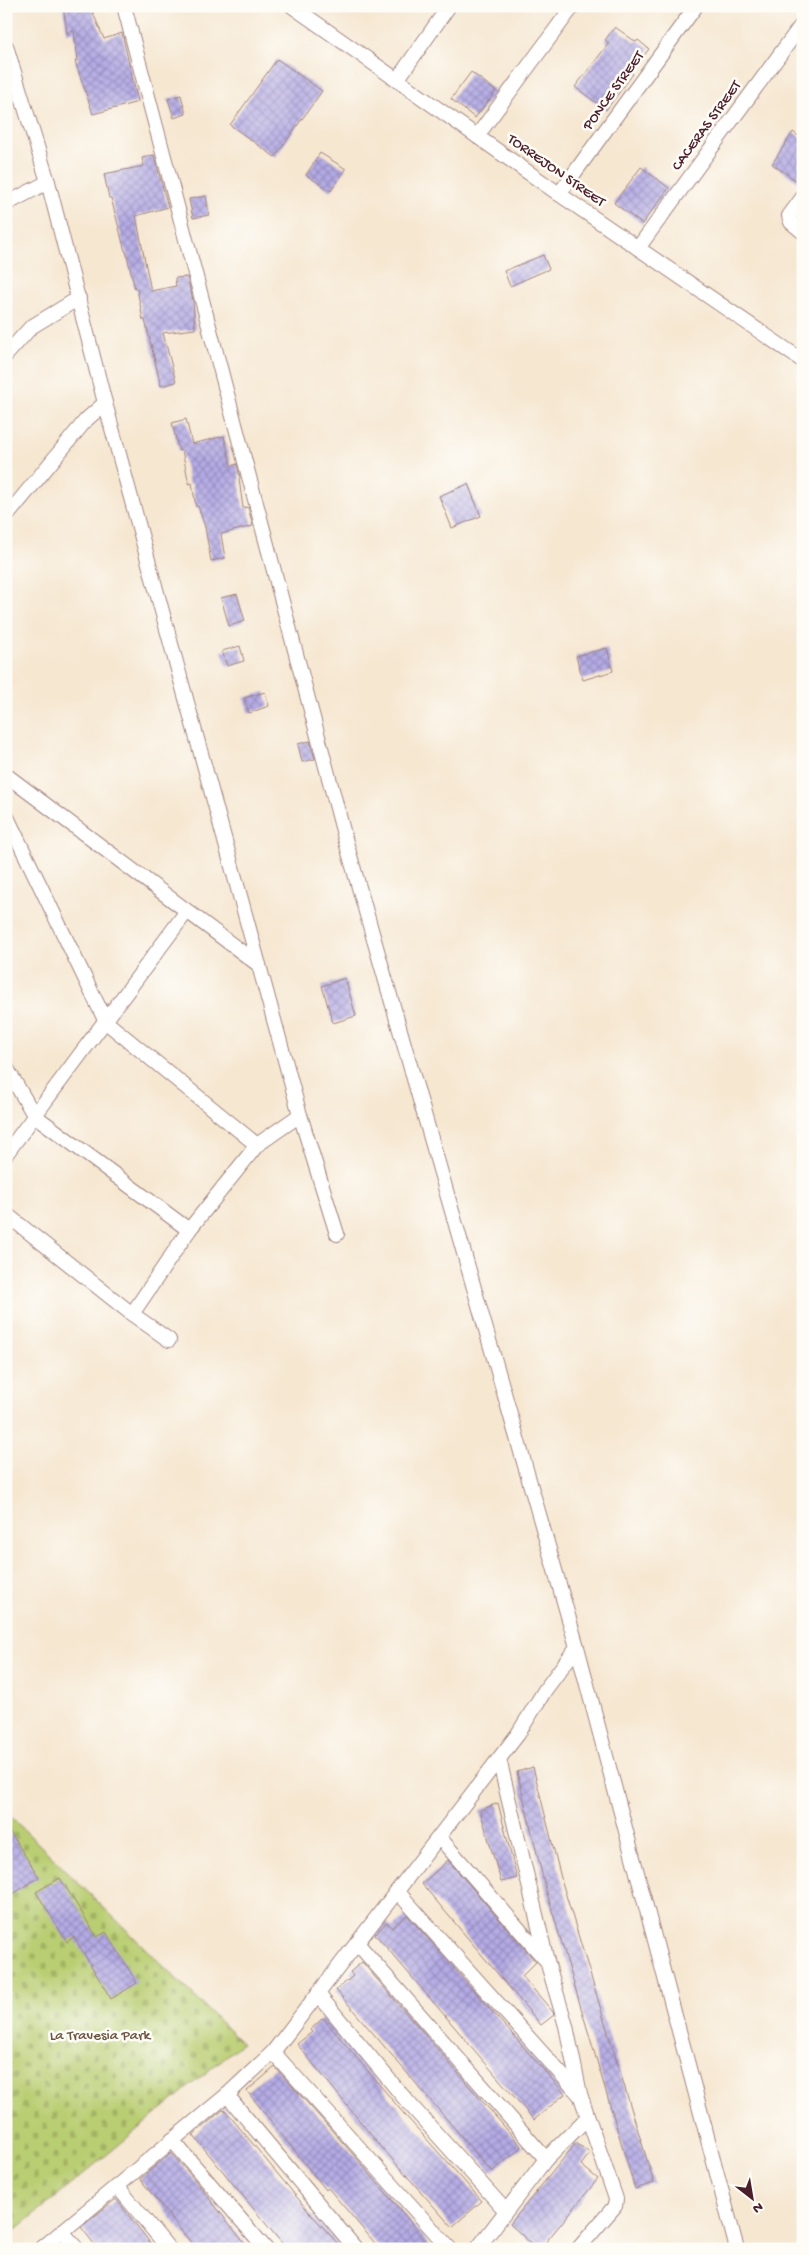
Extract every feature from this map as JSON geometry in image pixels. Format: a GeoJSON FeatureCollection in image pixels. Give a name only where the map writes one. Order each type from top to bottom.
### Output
{"type":"FeatureCollection","features":[{"type":"Feature","properties":{"kind":"street"},"geometry":{"type":"LineString","coordinates":[[124,6],[346,842],[577,1647],[736,2249]]}},
{"type":"Feature","properties":{"kind":"street","name":"TORREJON STREET"},"geometry":{"type":"LineString","coordinates":[[292,6],[308,10],[397,80],[559,194],[803,361]]}},
{"type":"Feature","properties":{"kind":"street"},"geometry":{"type":"LineString","coordinates":[[397,80],[449,6]]}},
{"type":"Feature","properties":{"kind":"street"},"geometry":{"type":"LineString","coordinates":[[478,136],[572,6]]}},
{"type":"Feature","properties":{"kind":"street","name":"PONCE STREET"},"geometry":{"type":"LineString","coordinates":[[559,194],[696,6]]}},
{"type":"Feature","properties":{"kind":"street","name":"CACERAS STREET"},"geometry":{"type":"LineString","coordinates":[[638,248],[803,23]]}},
{"type":"Feature","properties":{"kind":"street"},"geometry":{"type":"LineString","coordinates":[[6,46],[8,62],[48,182],[105,403],[300,1115],[337,1234]]}},
{"type":"Feature","properties":{"kind":"street"},"geometry":{"type":"LineString","coordinates":[[6,204],[48,182]]}},
{"type":"Feature","properties":{"kind":"street"},"geometry":{"type":"LineString","coordinates":[[803,197],[789,216],[790,222],[803,232]]}},
{"type":"Feature","properties":{"kind":"street"},"geometry":{"type":"LineString","coordinates":[[6,355],[31,327],[79,298]]}},
{"type":"Feature","properties":{"kind":"street"},"geometry":{"type":"LineString","coordinates":[[6,517],[86,420],[105,403]]}},
{"type":"Feature","properties":{"kind":"street"},"geometry":{"type":"LineString","coordinates":[[6,775],[259,964]]}},
{"type":"Feature","properties":{"kind":"street"},"geometry":{"type":"LineString","coordinates":[[6,815],[106,1022],[257,1145]]}},
{"type":"Feature","properties":{"kind":"street"},"geometry":{"type":"LineString","coordinates":[[6,1154],[187,911]]}},
{"type":"Feature","properties":{"kind":"street"},"geometry":{"type":"LineString","coordinates":[[6,1067],[34,1115],[189,1230]]}},
{"type":"Feature","properties":{"kind":"street"},"geometry":{"type":"LineString","coordinates":[[132,1314],[189,1230],[257,1145],[300,1115]]}},
{"type":"Feature","properties":{"kind":"street"},"geometry":{"type":"LineString","coordinates":[[6,1214],[132,1314],[169,1340]]}},
{"type":"Feature","properties":{"kind":"street"},"geometry":{"type":"LineString","coordinates":[[41,2249],[227,2095],[273,2052],[518,1734],[545,1690],[577,1647]]}},
{"type":"Feature","properties":{"kind":"street"},"geometry":{"type":"LineString","coordinates":[[499,1759],[547,1961],[566,2026],[580,2094],[616,2199],[615,2206],[578,2249]]}},
{"type":"Feature","properties":{"kind":"street"},"geometry":{"type":"LineString","coordinates":[[439,1837],[547,1961]]}},
{"type":"Feature","properties":{"kind":"street"},"geometry":{"type":"LineString","coordinates":[[397,1891],[580,2094]]}},
{"type":"Feature","properties":{"kind":"street"},"geometry":{"type":"LineString","coordinates":[[357,1943],[546,2159]]}},
{"type":"Feature","properties":{"kind":"street"},"geometry":{"type":"LineString","coordinates":[[318,1994],[406,2100],[505,2210]]}},
{"type":"Feature","properties":{"kind":"street"},"geometry":{"type":"LineString","coordinates":[[273,2052],[450,2249]]}},
{"type":"Feature","properties":{"kind":"street"},"geometry":{"type":"LineString","coordinates":[[227,2095],[356,2249]]}},
{"type":"Feature","properties":{"kind":"street"},"geometry":{"type":"LineString","coordinates":[[485,2246],[505,2210],[546,2159],[587,2118]]}},
{"type":"Feature","properties":{"kind":"street"},"geometry":{"type":"LineString","coordinates":[[172,2140],[266,2249]]}},
{"type":"Feature","properties":{"kind":"street"},"geometry":{"type":"LineString","coordinates":[[117,2186],[169,2249]]}},
{"type":"Feature","properties":{"kind":"street"},"geometry":{"type":"LineString","coordinates":[[62,2231],[77,2249]]}},
{"type":"Feature","properties":{"kind":"green space","name":"La Travesia Park"},"geometry":{"type":"Polygon","coordinates":[[[6,1812],[242,2043],[6,2238],[6,1812]]]}},
{"type":"Feature","properties":{"kind":"building"},"geometry":{"type":"Polygon","coordinates":[[[63,6],[90,6],[104,39],[122,33],[138,102],[93,114],[75,61],[78,60],[74,31],[67,33],[63,6]]]}},
{"type":"Feature","properties":{"kind":"building"},"geometry":{"type":"Polygon","coordinates":[[[615,27],[636,42],[638,40],[649,49],[606,110],[575,87],[609,43],[605,40],[615,27]]]}},
{"type":"Feature","properties":{"kind":"building"},"geometry":{"type":"Polygon","coordinates":[[[277,59],[322,91],[275,157],[230,125],[277,59]]]}},
{"type":"Feature","properties":{"kind":"building"},"geometry":{"type":"Polygon","coordinates":[[[471,72],[496,91],[475,118],[451,99],[471,72]]]}},
{"type":"Feature","properties":{"kind":"building"},"geometry":{"type":"Polygon","coordinates":[[[181,95],[186,114],[174,118],[168,99],[181,95]]]}},
{"type":"Feature","properties":{"kind":"building"},"geometry":{"type":"Polygon","coordinates":[[[793,132],[803,139],[803,185],[772,164],[793,132]]]}},
{"type":"Feature","properties":{"kind":"building"},"geometry":{"type":"Polygon","coordinates":[[[320,153],[346,169],[331,191],[306,175],[320,153]]]}},
{"type":"Feature","properties":{"kind":"building"},"geometry":{"type":"Polygon","coordinates":[[[154,155],[168,207],[136,216],[151,291],[176,286],[175,278],[187,277],[193,300],[195,329],[163,333],[176,382],[161,386],[145,320],[143,320],[137,289],[135,289],[104,174],[144,166],[142,158],[154,155]]]}},
{"type":"Feature","properties":{"kind":"building"},"geometry":{"type":"Polygon","coordinates":[[[641,167],[669,188],[642,224],[614,203],[641,167]]]}},
{"type":"Feature","properties":{"kind":"building"},"geometry":{"type":"Polygon","coordinates":[[[206,196],[209,215],[193,218],[189,199],[206,196]]]}},
{"type":"Feature","properties":{"kind":"building"},"geometry":{"type":"Polygon","coordinates":[[[543,255],[549,269],[510,286],[504,271],[543,255]]]}},
{"type":"Feature","properties":{"kind":"building"},"geometry":{"type":"Polygon","coordinates":[[[186,419],[192,444],[224,436],[231,466],[237,464],[243,508],[248,507],[253,526],[221,534],[225,558],[211,561],[205,527],[198,506],[196,507],[192,483],[189,484],[182,450],[179,451],[172,423],[186,419]]]}},
{"type":"Feature","properties":{"kind":"building"},"geometry":{"type":"Polygon","coordinates":[[[468,484],[481,516],[452,528],[439,496],[468,484]]]}},
{"type":"Feature","properties":{"kind":"building"},"geometry":{"type":"Polygon","coordinates":[[[237,594],[245,621],[229,626],[221,598],[237,594]]]}},
{"type":"Feature","properties":{"kind":"building"},"geometry":{"type":"Polygon","coordinates":[[[240,646],[244,661],[227,666],[222,651],[240,646]]]}},
{"type":"Feature","properties":{"kind":"building"},"geometry":{"type":"Polygon","coordinates":[[[607,648],[613,671],[583,680],[576,656],[607,648]]]}},
{"type":"Feature","properties":{"kind":"building"},"geometry":{"type":"Polygon","coordinates":[[[265,692],[269,706],[249,713],[244,698],[265,692]]]}},
{"type":"Feature","properties":{"kind":"building"},"geometry":{"type":"Polygon","coordinates":[[[310,741],[315,759],[302,762],[298,744],[310,741]]]}},
{"type":"Feature","properties":{"kind":"building"},"geometry":{"type":"Polygon","coordinates":[[[345,978],[356,1016],[333,1023],[322,986],[345,978]]]}},
{"type":"Feature","properties":{"kind":"building"},"geometry":{"type":"Polygon","coordinates":[[[533,1767],[562,1882],[654,2183],[635,2189],[546,1890],[517,1772],[533,1767]]]}},
{"type":"Feature","properties":{"kind":"building"},"geometry":{"type":"Polygon","coordinates":[[[498,1803],[517,1878],[501,1882],[480,1810],[498,1803]]]}},
{"type":"Feature","properties":{"kind":"building"},"geometry":{"type":"Polygon","coordinates":[[[6,1826],[39,1877],[13,1894],[6,1883],[6,1826]]]}},
{"type":"Feature","properties":{"kind":"building"},"geometry":{"type":"Polygon","coordinates":[[[448,1860],[536,1962],[522,1976],[553,2012],[554,2015],[541,2025],[422,1884],[448,1860]]]}},
{"type":"Feature","properties":{"kind":"building"},"geometry":{"type":"Polygon","coordinates":[[[60,1878],[97,1937],[106,1932],[137,1983],[111,1999],[74,1937],[67,1942],[36,1892],[60,1878]]]}},
{"type":"Feature","properties":{"kind":"building"},"geometry":{"type":"Polygon","coordinates":[[[407,1915],[565,2094],[534,2120],[375,1934],[387,1922],[392,1928],[407,1915]]]}},
{"type":"Feature","properties":{"kind":"building"},"geometry":{"type":"Polygon","coordinates":[[[362,1962],[522,2147],[492,2172],[336,1990],[353,1976],[350,1972],[362,1962]]]}},
{"type":"Feature","properties":{"kind":"building"},"geometry":{"type":"Polygon","coordinates":[[[323,2018],[405,2115],[482,2201],[452,2227],[376,2141],[297,2044],[312,2032],[310,2030],[323,2018]]]}},
{"type":"Feature","properties":{"kind":"building"},"geometry":{"type":"Polygon","coordinates":[[[275,2067],[360,2162],[433,2249],[380,2249],[328,2188],[326,2190],[247,2091],[275,2067]]]}},
{"type":"Feature","properties":{"kind":"building"},"geometry":{"type":"Polygon","coordinates":[[[224,2109],[310,2213],[343,2249],[287,2249],[275,2235],[193,2135],[224,2109]]]}},
{"type":"Feature","properties":{"kind":"building"},"geometry":{"type":"Polygon","coordinates":[[[576,2143],[590,2153],[581,2165],[598,2179],[540,2249],[537,2249],[510,2224],[576,2143]]]}},
{"type":"Feature","properties":{"kind":"building"},"geometry":{"type":"Polygon","coordinates":[[[171,2153],[249,2249],[196,2249],[140,2179],[171,2153]]]}},
{"type":"Feature","properties":{"kind":"building"},"geometry":{"type":"Polygon","coordinates":[[[116,2199],[155,2249],[98,2249],[81,2227],[116,2199]]]}}]}
